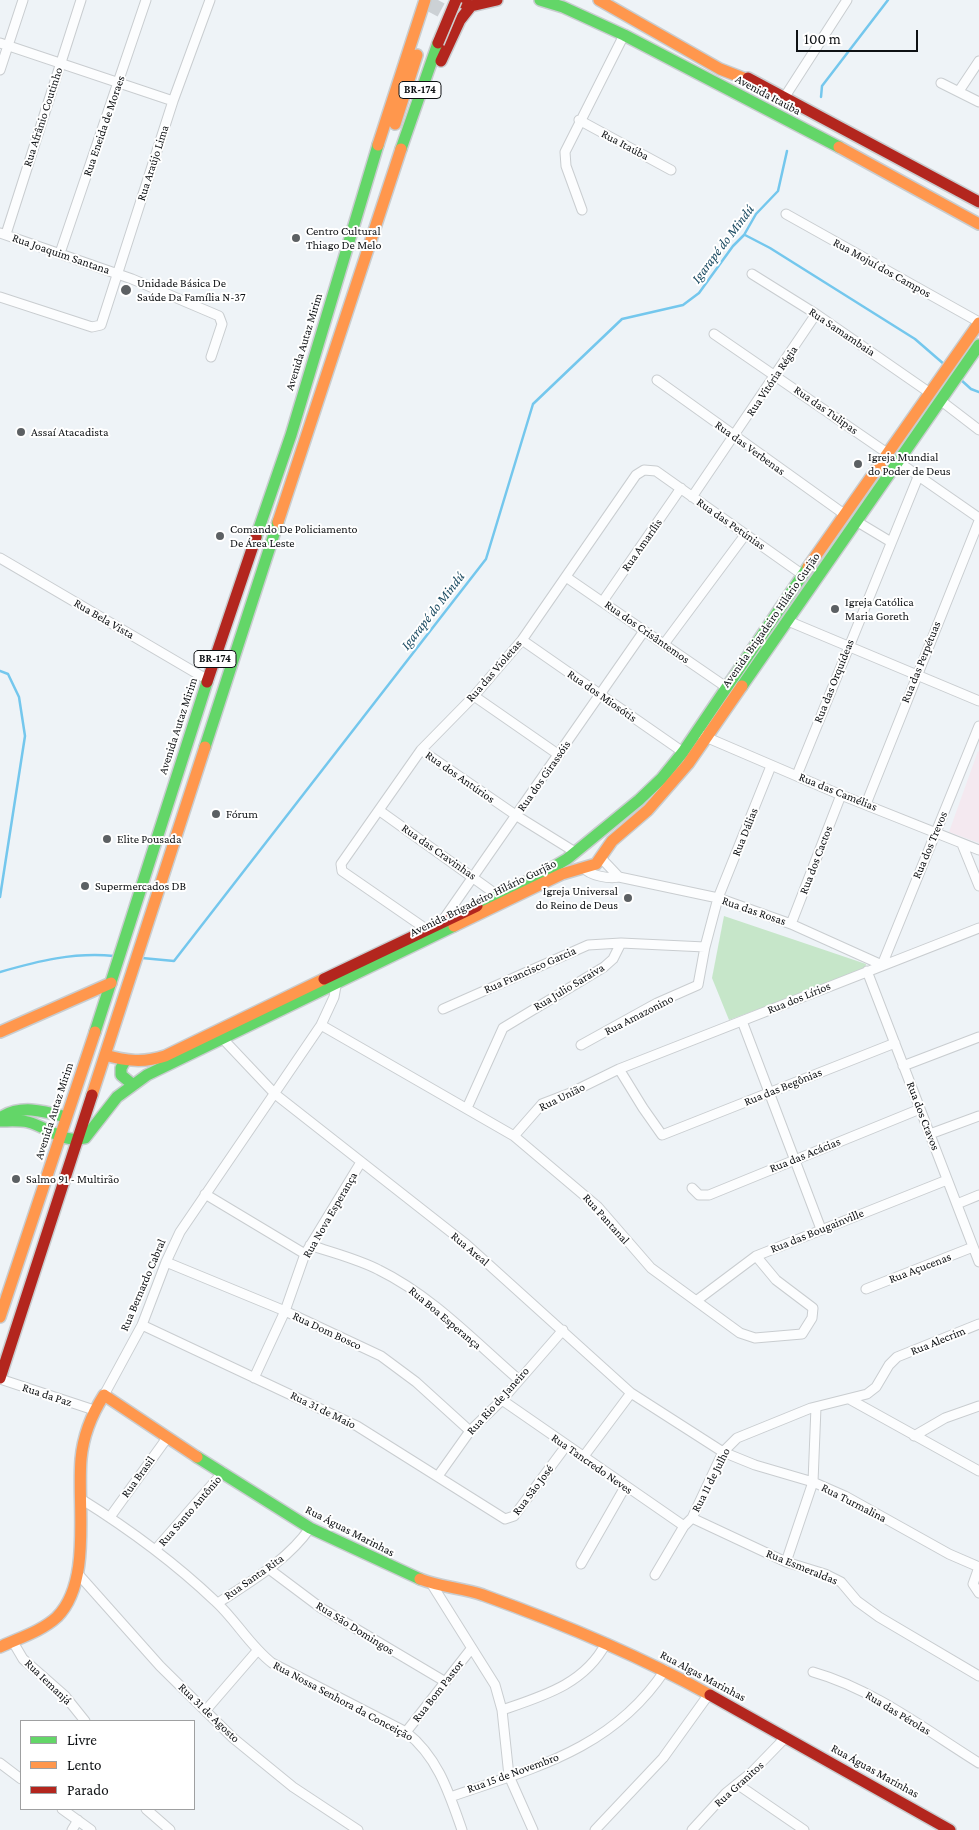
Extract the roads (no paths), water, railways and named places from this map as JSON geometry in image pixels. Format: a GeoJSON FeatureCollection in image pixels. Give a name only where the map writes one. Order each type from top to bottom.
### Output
{"type":"FeatureCollection","features":[{"type":"Feature","properties":{"kind":"street"},"geometry":{"type":"LineString","coordinates":[[0,70],[4,45],[23,0]]}},
{"type":"Feature","properties":{"kind":"street","name":"Rua Afrânio Coutinho"},"geometry":{"type":"LineString","coordinates":[[3,234],[82,0]]}},
{"type":"Feature","properties":{"kind":"street","name":"Rua Eneida de Moraes"},"geometry":{"type":"LineString","coordinates":[[60,252],[146,0]]}},
{"type":"Feature","properties":{"kind":"street","name":"Rua Araújo Lima"},"geometry":{"type":"LineString","coordinates":[[0,297],[92,327],[100,326],[173,101],[210,0]]}},
{"type":"Feature","properties":{"kind":"street","name":"Avenida Autaz Mirim"},"geometry":{"type":"LineString","coordinates":[[0,1315],[61,1136],[208,680],[291,435],[358,210],[425,0]]}},
{"type":"Feature","properties":{"kind":"street"},"geometry":{"type":"LineString","coordinates":[[456,0],[471,6],[497,0]]}},
{"type":"Feature","properties":{"kind":"street","name":"BR-174"},"geometry":{"type":"LineString","coordinates":[[0,1379],[357,281],[398,163],[422,85],[456,0]]}},
{"type":"Feature","properties":{"kind":"street","name":"Avenida Itaúba"},"geometry":{"type":"LineString","coordinates":[[540,0],[570,10],[624,35],[979,224]]}},
{"type":"Feature","properties":{"kind":"street"},"geometry":{"type":"LineString","coordinates":[[599,0],[720,69],[756,83]]}},
{"type":"Feature","properties":{"kind":"street","name":"Avenida Itaúba"},"geometry":{"type":"LineString","coordinates":[[611,0],[756,83],[979,202]]}},
{"type":"Feature","properties":{"kind":"street"},"geometry":{"type":"LineString","coordinates":[[784,98],[847,0]]}},
{"type":"Feature","properties":{"kind":"street"},"geometry":{"type":"LineString","coordinates":[[398,163],[402,158],[448,45],[471,6]]}},
{"type":"Feature","properties":{"kind":"street"},"geometry":{"type":"LineString","coordinates":[[358,210],[373,184],[408,89],[431,13]]}},
{"type":"Feature","properties":{"kind":"street"},"geometry":{"type":"LineString","coordinates":[[582,210],[565,160],[568,142],[624,35]]}},
{"type":"Feature","properties":{"kind":"street"},"geometry":{"type":"LineString","coordinates":[[4,45],[173,101]]}},
{"type":"Feature","properties":{"kind":"street"},"geometry":{"type":"LineString","coordinates":[[959,91],[979,61]]}},
{"type":"Feature","properties":{"kind":"street"},"geometry":{"type":"LineString","coordinates":[[941,83],[979,102]]}},
{"type":"Feature","properties":{"kind":"street","name":"Rua Itaúba"},"geometry":{"type":"LineString","coordinates":[[579,120],[671,170]]}},
{"type":"Feature","properties":{"kind":"street"},"geometry":{"type":"LineString","coordinates":[[902,182],[911,166]]}},
{"type":"Feature","properties":{"kind":"street"},"geometry":{"type":"LineString","coordinates":[[918,190],[926,174]]}},
{"type":"Feature","properties":{"kind":"street","name":"Rua Mojuí dos Campos"},"geometry":{"type":"LineString","coordinates":[[786,214],[979,322]]}},
{"type":"Feature","properties":{"kind":"street","name":"Rua Joaquim Santana"},"geometry":{"type":"LineString","coordinates":[[3,234],[60,252],[219,316],[222,324],[211,357]]}},
{"type":"Feature","properties":{"kind":"street","name":"Rua Samambaia"},"geometry":{"type":"LineString","coordinates":[[752,274],[816,314],[979,430]]}},
{"type":"Feature","properties":{"kind":"street","name":"Rua Vitória Régia"},"geometry":{"type":"LineString","coordinates":[[692,497],[776,376],[816,314]]}},
{"type":"Feature","properties":{"kind":"street","name":"Avenida Brigadeiro Hilário Gurjão"},"geometry":{"type":"LineString","coordinates":[[77,1140],[89,1135],[117,1097],[132,1084],[562,874],[592,866],[601,858],[618,835],[648,810],[669,788],[702,736],[788,621],[897,461],[979,322]]}},
{"type":"Feature","properties":{"kind":"street","name":"Rua das Tulipas"},"geometry":{"type":"LineString","coordinates":[[714,334],[887,453]]}},
{"type":"Feature","properties":{"kind":"street","name":"Avenida Brigadeiro Hilário Gurjão"},"geometry":{"type":"LineString","coordinates":[[105,1055],[125,1061],[144,1063],[156,1060],[443,920],[538,876],[575,852],[640,800],[682,752],[702,736],[726,688],[887,453],[979,345]]}},
{"type":"Feature","properties":{"kind":"street","name":"Rua das Verbenas"},"geometry":{"type":"LineString","coordinates":[[657,380],[733,437],[844,514]]}},
{"type":"Feature","properties":{"kind":"street"},"geometry":{"type":"LineString","coordinates":[[897,461],[979,520]]}},
{"type":"Feature","properties":{"kind":"street","name":"Rua das Violetas"},"geometry":{"type":"LineString","coordinates":[[426,929],[340,869],[340,864],[380,811],[421,750],[474,696],[522,640],[636,474],[650,470],[660,473]]}},
{"type":"Feature","properties":{"kind":"street","name":"Rua das Petúnias"},"geometry":{"type":"LineString","coordinates":[[660,473],[803,575]]}},
{"type":"Feature","properties":{"kind":"street","name":"Rua das Orquídeas"},"geometry":{"type":"LineString","coordinates":[[797,775],[918,477]]}},
{"type":"Feature","properties":{"kind":"street","name":"Rua Amarílis"},"geometry":{"type":"LineString","coordinates":[[603,601],[681,488]]}},
{"type":"Feature","properties":{"kind":"street","name":"Rua das Perpétuas"},"geometry":{"type":"LineString","coordinates":[[866,804],[916,674],[979,520]]}},
{"type":"Feature","properties":{"kind":"street"},"geometry":{"type":"LineString","coordinates":[[856,521],[891,542]]}},
{"type":"Feature","properties":{"kind":"street"},"geometry":{"type":"LineString","coordinates":[[664,644],[745,534]]}},
{"type":"Feature","properties":{"kind":"street","name":"Rua Bela Vista"},"geometry":{"type":"LineString","coordinates":[[0,558],[208,680]]}},
{"type":"Feature","properties":{"kind":"street","name":"Rua dos Crisântemos"},"geometry":{"type":"LineString","coordinates":[[566,577],[726,688]]}},
{"type":"Feature","properties":{"kind":"street"},"geometry":{"type":"LineString","coordinates":[[788,621],[979,701]]}},
{"type":"Feature","properties":{"kind":"street","name":"Rua dos Girassóis"},"geometry":{"type":"LineString","coordinates":[[443,920],[475,877],[644,631]]}},
{"type":"Feature","properties":{"kind":"street","name":"Rua dos Miosótis"},"geometry":{"type":"LineString","coordinates":[[522,640],[682,752]]}},
{"type":"Feature","properties":{"kind":"street"},"geometry":{"type":"LineString","coordinates":[[474,696],[559,755]]}},
{"type":"Feature","properties":{"kind":"street","name":"Rua dos Trevos"},"geometry":{"type":"LineString","coordinates":[[882,965],[935,832],[977,740],[979,726]]}},
{"type":"Feature","properties":{"kind":"street","name":"Rua das Camélias"},"geometry":{"type":"LineString","coordinates":[[702,736],[841,795],[979,850]]}},
{"type":"Feature","properties":{"kind":"street","name":"Rua dos Antúrios"},"geometry":{"type":"LineString","coordinates":[[421,750],[517,816],[575,852]]}},
{"type":"Feature","properties":{"kind":"street","name":"Rua Dálias"},"geometry":{"type":"LineString","coordinates":[[718,898],[771,766]]}},
{"type":"Feature","properties":{"kind":"street","name":"Rua dos Cactos"},"geometry":{"type":"LineString","coordinates":[[791,924],[841,795]]}},
{"type":"Feature","properties":{"kind":"street","name":"Rua das Cravinhas"},"geometry":{"type":"LineString","coordinates":[[380,811],[475,877],[497,895]]}},
{"type":"Feature","properties":{"kind":"street"},"geometry":{"type":"LineString","coordinates":[[585,844],[596,848],[601,858],[619,877]]}},
{"type":"Feature","properties":{"kind":"street"},"geometry":{"type":"LineString","coordinates":[[962,844],[979,886]]}},
{"type":"Feature","properties":{"kind":"street"},"geometry":{"type":"LineString","coordinates":[[575,852],[576,860],[584,868]]}},
{"type":"Feature","properties":{"kind":"street","name":"Rua das Rosas"},"geometry":{"type":"LineString","coordinates":[[584,868],[588,873],[613,879],[619,877],[718,898],[791,924],[882,965]]}},
{"type":"Feature","properties":{"kind":"street","name":"Rua Amazonino"},"geometry":{"type":"LineString","coordinates":[[581,1045],[657,1002],[694,988],[700,978],[705,947],[718,898]]}},
{"type":"Feature","properties":{"kind":"street","name":"Rua dos Lírios"},"geometry":{"type":"LineString","coordinates":[[619,1068],[742,1022],[979,928]]}},
{"type":"Feature","properties":{"kind":"street","name":"Rua Francisco Garcia"},"geometry":{"type":"LineString","coordinates":[[443,1009],[578,948],[598,943],[621,943]]}},
{"type":"Feature","properties":{"kind":"street"},"geometry":{"type":"LineString","coordinates":[[621,943],[705,947]]}},
{"type":"Feature","properties":{"kind":"street","name":"Rua Julio Saraiva"},"geometry":{"type":"LineString","coordinates":[[467,1108],[503,1028],[604,967],[613,959],[621,943]]}},
{"type":"Feature","properties":{"kind":"street","name":"Rua dos Cravos"},"geometry":{"type":"LineString","coordinates":[[867,971],[979,1262]]}},
{"type":"Feature","properties":{"kind":"street"},"geometry":{"type":"LineString","coordinates":[[0,1032],[111,983]]}},
{"type":"Feature","properties":{"kind":"street","name":"Rua Bernardo Cabral"},"geometry":{"type":"LineString","coordinates":[[0,1647],[34,1633],[58,1616],[73,1595],[79,1575],[84,1440],[94,1410],[142,1325],[166,1262],[180,1232],[321,1025],[334,997],[336,986]]}},
{"type":"Feature","properties":{"kind":"street"},"geometry":{"type":"LineString","coordinates":[[742,1022],[821,1229]]}},
{"type":"Feature","properties":{"kind":"street","name":"Rua Pantanal"},"geometry":{"type":"LineString","coordinates":[[321,1025],[514,1136],[598,1207],[651,1268],[749,1336],[798,1336],[805,1332],[812,1318],[813,1308],[776,1280],[756,1256]]}},
{"type":"Feature","properties":{"kind":"street"},"geometry":{"type":"LineString","coordinates":[[903,1066],[979,1037]]}},
{"type":"Feature","properties":{"kind":"street","name":"Rua Areal"},"geometry":{"type":"LineString","coordinates":[[223,1039],[275,1094],[466,1244],[631,1393],[724,1452]]}},
{"type":"Feature","properties":{"kind":"street","name":"Rua das Begônias"},"geometry":{"type":"LineString","coordinates":[[619,1068],[662,1135],[894,1043]]}},
{"type":"Feature","properties":{"kind":"street"},"geometry":{"type":"LineString","coordinates":[[125,1061],[121,1067],[121,1074],[126,1082],[132,1084]]}},
{"type":"Feature","properties":{"kind":"street","name":"Rua União"},"geometry":{"type":"LineString","coordinates":[[514,1136],[542,1104],[568,1094],[619,1068]]}},
{"type":"Feature","properties":{"kind":"street","name":"Rua das Acácias"},"geometry":{"type":"LineString","coordinates":[[692,1188],[699,1195],[710,1195],[795,1158],[920,1109]]}},
{"type":"Feature","properties":{"kind":"street"},"geometry":{"type":"LineString","coordinates":[[0,1120],[10,1111],[21,1110],[66,1117]]}},
{"type":"Feature","properties":{"kind":"street"},"geometry":{"type":"LineString","coordinates":[[930,1134],[979,1116]]}},
{"type":"Feature","properties":{"kind":"street"},"geometry":{"type":"LineString","coordinates":[[0,1120],[28,1122],[61,1136],[77,1140]]}},
{"type":"Feature","properties":{"kind":"street","name":"Rua Nova Esperança"},"geometry":{"type":"LineString","coordinates":[[254,1378],[285,1312],[305,1254],[361,1162]]}},
{"type":"Feature","properties":{"kind":"street","name":"Rua das Bougainville"},"geometry":{"type":"LineString","coordinates":[[696,1301],[756,1256],[948,1180]]}},
{"type":"Feature","properties":{"kind":"street"},"geometry":{"type":"LineString","coordinates":[[205,1194],[305,1254]]}},
{"type":"Feature","properties":{"kind":"street"},"geometry":{"type":"LineString","coordinates":[[957,1204],[979,1195]]}},
{"type":"Feature","properties":{"kind":"street","name":"Rua Boa Esperança"},"geometry":{"type":"LineString","coordinates":[[310,1245],[356,1260],[401,1282],[420,1295],[518,1379]]}},
{"type":"Feature","properties":{"kind":"street","name":"Rua Açucenas"},"geometry":{"type":"LineString","coordinates":[[866,1289],[973,1247]]}},
{"type":"Feature","properties":{"kind":"street","name":"Rua Dom Bosco"},"geometry":{"type":"LineString","coordinates":[[166,1262],[285,1312],[381,1356],[416,1382],[470,1430]]}},
{"type":"Feature","properties":{"kind":"street","name":"Rua Alecrim"},"geometry":{"type":"LineString","coordinates":[[897,1358],[979,1324]]}},
{"type":"Feature","properties":{"kind":"street","name":"Rua 31 de Maio"},"geometry":{"type":"LineString","coordinates":[[142,1325],[357,1426],[494,1513]]}},
{"type":"Feature","properties":{"kind":"street","name":"Rua Rio de Janeiro"},"geometry":{"type":"LineString","coordinates":[[438,1476],[470,1430],[502,1400],[518,1379],[563,1330]]}},
{"type":"Feature","properties":{"kind":"street","name":"Rua 11 de Julho"},"geometry":{"type":"LineString","coordinates":[[655,1575],[684,1526],[692,1518],[724,1452],[737,1438],[816,1407],[851,1400],[872,1391],[889,1364],[897,1358]]}},
{"type":"Feature","properties":{"kind":"street","name":"Rua da Paz"},"geometry":{"type":"LineString","coordinates":[[0,1379],[94,1410]]}},
{"type":"Feature","properties":{"kind":"street"},"geometry":{"type":"LineString","coordinates":[[584,1456],[631,1393]]}},
{"type":"Feature","properties":{"kind":"street","name":"Rua Águas Marinhas"},"geometry":{"type":"LineString","coordinates":[[104,1395],[167,1438],[310,1528],[387,1566],[431,1583],[456,1587],[482,1595],[606,1643]]}},
{"type":"Feature","properties":{"kind":"street","name":"Rua Tancredo Neves"},"geometry":{"type":"LineString","coordinates":[[502,1400],[566,1446],[584,1456],[625,1487],[684,1526]]}},
{"type":"Feature","properties":{"kind":"street"},"geometry":{"type":"LineString","coordinates":[[851,1400],[979,1471]]}},
{"type":"Feature","properties":{"kind":"street"},"geometry":{"type":"LineString","coordinates":[[914,1436],[945,1418],[979,1406]]}},
{"type":"Feature","properties":{"kind":"street"},"geometry":{"type":"LineString","coordinates":[[786,1562],[813,1482],[816,1407]]}},
{"type":"Feature","properties":{"kind":"street","name":"Rua Brasil"},"geometry":{"type":"LineString","coordinates":[[110,1517],[167,1438]]}},
{"type":"Feature","properties":{"kind":"street","name":"Rua São José"},"geometry":{"type":"LineString","coordinates":[[494,1513],[509,1519],[514,1516],[566,1446]]}},
{"type":"Feature","properties":{"kind":"street","name":"Rua Turmalina"},"geometry":{"type":"LineString","coordinates":[[724,1452],[755,1465],[813,1482],[868,1508],[949,1554],[979,1567]]}},
{"type":"Feature","properties":{"kind":"street","name":"Rua Santo Antônio"},"geometry":{"type":"LineString","coordinates":[[156,1549],[223,1472]]}},
{"type":"Feature","properties":{"kind":"street"},"geometry":{"type":"LineString","coordinates":[[581,1564],[625,1487]]}},
{"type":"Feature","properties":{"kind":"street","name":"Rua Nossa Senhora da Conceição"},"geometry":{"type":"LineString","coordinates":[[81,1499],[156,1549],[218,1603],[256,1651],[272,1663],[406,1732],[429,1753],[450,1797],[462,1830]]}},
{"type":"Feature","properties":{"kind":"street","name":"Rua Esmeraldas"},"geometry":{"type":"LineString","coordinates":[[692,1518],[786,1562],[825,1574],[841,1582],[872,1613],[979,1676]]}},
{"type":"Feature","properties":{"kind":"street","name":"Rua Santa Rita"},"geometry":{"type":"LineString","coordinates":[[218,1603],[269,1569],[295,1546],[310,1528]]}},
{"type":"Feature","properties":{"kind":"street"},"geometry":{"type":"LineString","coordinates":[[979,1567],[973,1584],[979,1593]]}},
{"type":"Feature","properties":{"kind":"street","name":"Rua São Domingos"},"geometry":{"type":"LineString","coordinates":[[269,1569],[320,1608],[444,1681]]}},
{"type":"Feature","properties":{"kind":"street","name":"Rua 31 de Agosto"},"geometry":{"type":"LineString","coordinates":[[79,1575],[160,1666],[218,1724],[293,1787],[358,1830]]}},
{"type":"Feature","properties":{"kind":"street"},"geometry":{"type":"LineString","coordinates":[[431,1583],[494,1686],[502,1710],[509,1776],[533,1830]]}},
{"type":"Feature","properties":{"kind":"street","name":"Rua Iemanjá"},"geometry":{"type":"LineString","coordinates":[[13,1642],[23,1659],[65,1696],[84,1720]]}},
{"type":"Feature","properties":{"kind":"street"},"geometry":{"type":"LineString","coordinates":[[502,1710],[558,1689],[576,1678],[589,1669],[606,1643]]}},
{"type":"Feature","properties":{"kind":"street","name":"Rua Algas Marinhas"},"geometry":{"type":"LineString","coordinates":[[606,1643],[665,1670],[786,1737]]}},
{"type":"Feature","properties":{"kind":"street","name":"Rua Bom Pastor"},"geometry":{"type":"LineString","coordinates":[[406,1732],[444,1681],[471,1649]]}},
{"type":"Feature","properties":{"kind":"street"},"geometry":{"type":"LineString","coordinates":[[206,1710],[256,1651]]}},
{"type":"Feature","properties":{"kind":"street","name":"Rua 15 de Novembro"},"geometry":{"type":"LineString","coordinates":[[450,1797],[543,1765],[578,1748],[631,1712],[644,1699],[665,1670]]}},
{"type":"Feature","properties":{"kind":"street","name":"Rua das Pérolas"},"geometry":{"type":"LineString","coordinates":[[813,1672],[844,1683],[870,1696],[979,1763]]}},
{"type":"Feature","properties":{"kind":"street"},"geometry":{"type":"LineString","coordinates":[[595,1830],[663,1758],[709,1694]]}},
{"type":"Feature","properties":{"kind":"street","name":"Rua Águas Marinhas"},"geometry":{"type":"LineString","coordinates":[[786,1737],[950,1830]]}},
{"type":"Feature","properties":{"kind":"street","name":"Rua Granitos"},"geometry":{"type":"LineString","coordinates":[[692,1830],[737,1784],[762,1763],[786,1737]]}},
{"type":"Feature","properties":{"kind":"street"},"geometry":{"type":"LineString","coordinates":[[0,1763],[20,1778]]}},
{"type":"Feature","properties":{"kind":"street"},"geometry":{"type":"LineString","coordinates":[[737,1784],[804,1830]]}},
{"type":"Feature","properties":{"kind":"street"},"geometry":{"type":"LineString","coordinates":[[63,1810],[91,1830]]}},
{"type":"Feature","properties":{"kind":"street"},"geometry":{"type":"LineString","coordinates":[[147,1810],[170,1830]]}},
{"type":"Feature","properties":{"kind":"street"},"geometry":{"type":"LineString","coordinates":[[72,1830],[78,1820]]}},
{"type":"Feature","properties":{"kind":"waterway"},"geometry":{"type":"LineString","coordinates":[[821,97],[822,86],[888,0]]}},
{"type":"Feature","properties":{"kind":"waterway","name":"Igarapé do Mindú"},"geometry":{"type":"LineString","coordinates":[[142,958],[174,961],[486,559],[533,404],[622,319],[683,305],[699,293],[733,246],[744,235],[756,214],[778,191],[787,151]]}},
{"type":"Feature","properties":{"kind":"waterway"},"geometry":{"type":"LineString","coordinates":[[745,235],[770,248],[915,339],[945,365]]}},
{"type":"Feature","properties":{"kind":"waterway"},"geometry":{"type":"LineString","coordinates":[[960,379],[971,389],[979,392]]}},
{"type":"Feature","properties":{"kind":"waterway"},"geometry":{"type":"LineString","coordinates":[[0,671],[8,674],[19,697],[25,736],[0,897]]}},
{"type":"Feature","properties":{"kind":"waterway","name":"Igarapé do Mindú"},"geometry":{"type":"LineString","coordinates":[[0,972],[28,964],[70,956],[114,956]]}},
{"type":"Feature","properties":{"kind":"tunnel"},"geometry":{"type":"LineString","coordinates":[[431,13],[438,0]]}},
{"type":"Feature","properties":{"kind":"place","name":"Centro Cultural Thiago De Melo"},"geometry":{"type":"Point","coordinates":[296,238]}},
{"type":"Feature","properties":{"kind":"place","name":"Unidade Básica De Saúde Da Família N-37"},"geometry":{"type":"Point","coordinates":[126,290]}},
{"type":"Feature","properties":{"kind":"place","name":"Assaí Atacadista"},"geometry":{"type":"Point","coordinates":[21,432]}},
{"type":"Feature","properties":{"kind":"place","name":"Igreja Mundial do Poder de Deus"},"geometry":{"type":"Point","coordinates":[858,464]}},
{"type":"Feature","properties":{"kind":"place","name":"Comando De Policiamento De Área Leste"},"geometry":{"type":"Point","coordinates":[220,536]}},
{"type":"Feature","properties":{"kind":"place","name":"Igreja Católica Maria Goreth"},"geometry":{"type":"Point","coordinates":[835,609]}},
{"type":"Feature","properties":{"kind":"place","name":"Fórum"},"geometry":{"type":"Point","coordinates":[216,814]}},
{"type":"Feature","properties":{"kind":"place","name":"Elite Pousada"},"geometry":{"type":"Point","coordinates":[107,839]}},
{"type":"Feature","properties":{"kind":"place","name":"Supermercados DB"},"geometry":{"type":"Point","coordinates":[85,886]}},
{"type":"Feature","properties":{"kind":"place","name":"Igreja Universal do Reino de Deus"},"geometry":{"type":"Point","coordinates":[628,898]}},
{"type":"Feature","properties":{"kind":"place","name":"Salmo 91 - Multirão"},"geometry":{"type":"Point","coordinates":[16,1179]}}]}
